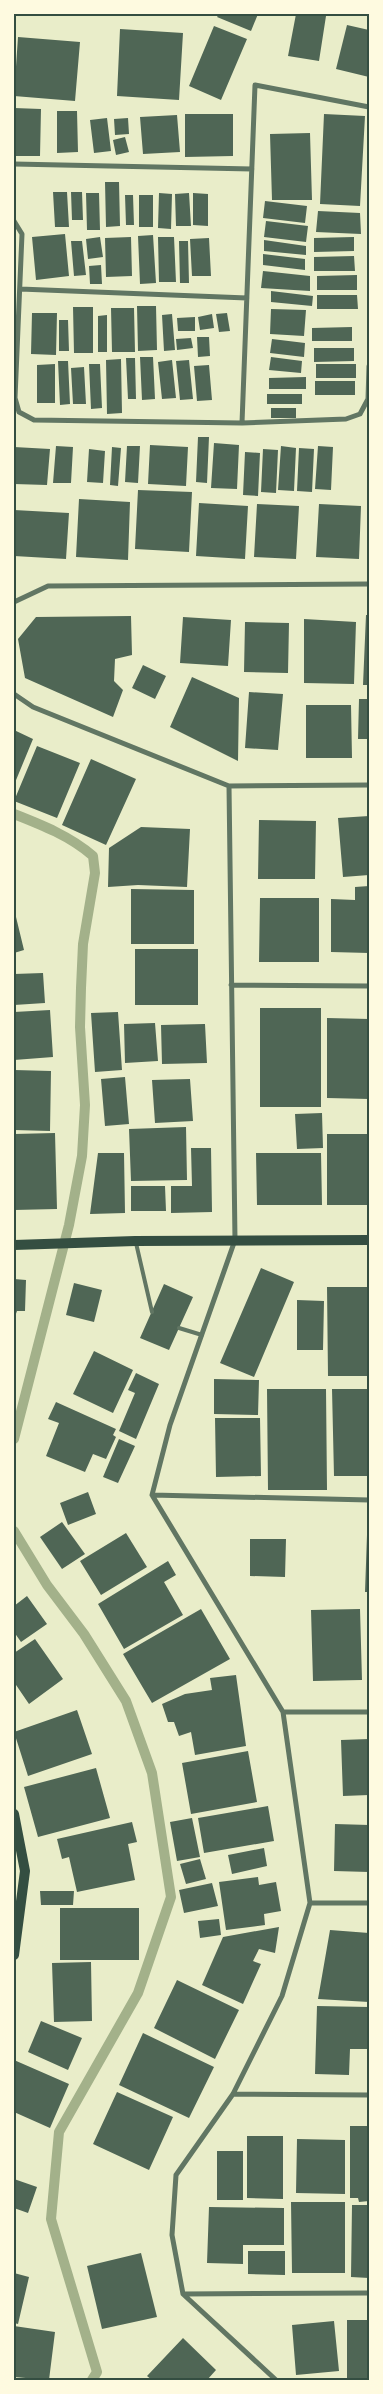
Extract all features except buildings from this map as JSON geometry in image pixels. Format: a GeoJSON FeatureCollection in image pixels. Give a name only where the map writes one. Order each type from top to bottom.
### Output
{"type":"FeatureCollection","features":[{"type":"Feature","properties":{"kind":"main road"},"geometry":{"type":"LineString","coordinates":[[14,1245],[135,1241],[369,1240]]}},
{"type":"Feature","properties":{"kind":"main road"},"geometry":{"type":"LineString","coordinates":[[14,1814],[25,1871],[14,1955]]}},
{"type":"Feature","properties":{"kind":"street"},"geometry":{"type":"LineString","coordinates":[[242,423],[255,85],[369,107]]}},
{"type":"Feature","properties":{"kind":"street"},"geometry":{"type":"LineString","coordinates":[[14,164],[252,169]]}},
{"type":"Feature","properties":{"kind":"street"},"geometry":{"type":"LineString","coordinates":[[14,221],[22,234],[14,398],[19,412],[34,420],[242,423],[346,419],[360,414],[368,399],[369,366]]}},
{"type":"Feature","properties":{"kind":"street"},"geometry":{"type":"LineString","coordinates":[[20,289],[247,298]]}},
{"type":"Feature","properties":{"kind":"street"},"geometry":{"type":"LineString","coordinates":[[14,602],[48,586],[369,584]]}},
{"type":"Feature","properties":{"kind":"street"},"geometry":{"type":"LineString","coordinates":[[14,694],[33,707],[229,786],[369,785]]}},
{"type":"Feature","properties":{"kind":"street"},"geometry":{"type":"LineString","coordinates":[[229,786],[235,1240],[170,1425],[152,1495],[282,1712],[310,1904],[282,1996],[233,2094],[176,2175],[172,2235],[184,2294],[276,2380]]}},
{"type":"Feature","properties":{"kind":"street"},"geometry":{"type":"LineString","coordinates":[[231,985],[369,986]]}},
{"type":"Feature","properties":{"kind":"street"},"geometry":{"type":"LineString","coordinates":[[152,1495],[369,1500]]}},
{"type":"Feature","properties":{"kind":"street"},"geometry":{"type":"LineString","coordinates":[[282,1712],[369,1712]]}},
{"type":"Feature","properties":{"kind":"street"},"geometry":{"type":"LineString","coordinates":[[310,1904],[369,1903]]}},
{"type":"Feature","properties":{"kind":"street"},"geometry":{"type":"LineString","coordinates":[[233,2094],[369,2095]]}},
{"type":"Feature","properties":{"kind":"street"},"geometry":{"type":"LineString","coordinates":[[184,2294],[369,2293]]}},
{"type":"Feature","properties":{"kind":"lane"},"geometry":{"type":"LineString","coordinates":[[135,1241],[152,1312]]}},
{"type":"Feature","properties":{"kind":"lane"},"geometry":{"type":"LineString","coordinates":[[178,1328],[202,1335]]}},
{"type":"Feature","properties":{"kind":"waterway"},"geometry":{"type":"LineString","coordinates":[[14,814],[35,822],[84,849],[93,856],[95,873],[83,944],[80,1027],[85,1105],[82,1156],[69,1225],[14,1439]]}},
{"type":"Feature","properties":{"kind":"waterway"},"geometry":{"type":"LineString","coordinates":[[14,1531],[47,1585],[84,1634],[126,1701],[152,1773],[171,1897],[138,1993],[59,2132],[51,2219],[97,2372],[92,2380]]}}]}
